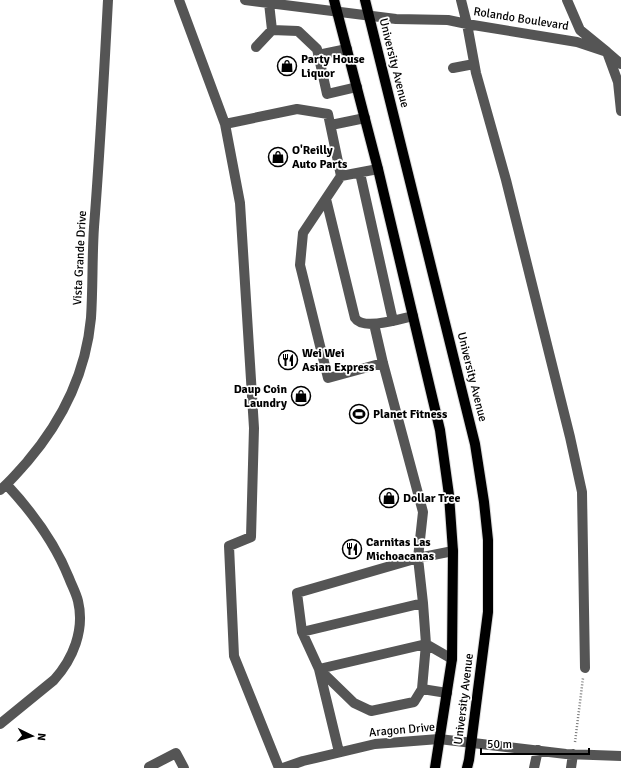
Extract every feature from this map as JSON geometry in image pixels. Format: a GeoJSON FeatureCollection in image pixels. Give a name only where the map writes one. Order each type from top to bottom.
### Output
{"type":"FeatureCollection","features":[{"type":"Feature","properties":{"kind":"main road","name":"University Avenue"},"geometry":{"type":"LineString","coordinates":[[334,0],[378,169],[440,430],[449,495],[453,551],[452,659],[435,768]]}},
{"type":"Feature","properties":{"kind":"main road","name":"University Avenue"},"geometry":{"type":"LineString","coordinates":[[364,0],[476,444],[483,495],[488,540],[488,612],[467,768]]}},
{"type":"Feature","properties":{"kind":"street","name":"Vista Grande Drive"},"geometry":{"type":"LineString","coordinates":[[4,488],[40,446],[60,416],[75,386],[86,349],[91,319],[93,241],[108,0]]}},
{"type":"Feature","properties":{"kind":"street"},"geometry":{"type":"LineString","coordinates":[[180,0],[225,124],[240,203],[254,428],[251,537],[229,546],[234,656],[279,768]]}},
{"type":"Feature","properties":{"kind":"street","name":"Rolando Boulevard"},"geometry":{"type":"LineString","coordinates":[[246,0],[396,19],[448,20],[577,42],[607,52],[621,64]]}},
{"type":"Feature","properties":{"kind":"street"},"geometry":{"type":"LineString","coordinates":[[461,0],[474,64],[506,180],[570,437],[582,492],[585,668]]}},
{"type":"Feature","properties":{"kind":"street"},"geometry":{"type":"LineString","coordinates":[[567,0],[580,30],[607,52],[618,82],[621,111]]}},
{"type":"Feature","properties":{"kind":"street"},"geometry":{"type":"LineString","coordinates":[[269,3],[272,30]]}},
{"type":"Feature","properties":{"kind":"street"},"geometry":{"type":"LineString","coordinates":[[256,46],[272,30],[298,31],[317,49],[327,94],[357,87]]}},
{"type":"Feature","properties":{"kind":"street"},"geometry":{"type":"LineString","coordinates":[[318,55],[347,49]]}},
{"type":"Feature","properties":{"kind":"street"},"geometry":{"type":"LineString","coordinates":[[453,68],[474,64]]}},
{"type":"Feature","properties":{"kind":"street"},"geometry":{"type":"LineString","coordinates":[[225,124],[297,109],[328,114],[341,176],[303,233],[300,265],[328,378],[383,363]]}},
{"type":"Feature","properties":{"kind":"street"},"geometry":{"type":"LineString","coordinates":[[331,125],[364,118]]}},
{"type":"Feature","properties":{"kind":"street"},"geometry":{"type":"LineString","coordinates":[[341,176],[378,169]]}},
{"type":"Feature","properties":{"kind":"street"},"geometry":{"type":"LineString","coordinates":[[360,173],[393,321]]}},
{"type":"Feature","properties":{"kind":"street"},"geometry":{"type":"LineString","coordinates":[[326,199],[355,318],[360,323],[374,324],[413,316]]}},
{"type":"Feature","properties":{"kind":"street"},"geometry":{"type":"LineString","coordinates":[[319,669],[354,702],[370,710],[414,702],[422,689],[426,644],[418,558],[422,512],[374,324]]}},
{"type":"Feature","properties":{"kind":"street"},"geometry":{"type":"LineString","coordinates":[[0,724],[54,680],[69,660],[75,645],[79,623],[78,601],[62,560],[41,526],[4,488]]}},
{"type":"Feature","properties":{"kind":"street"},"geometry":{"type":"LineString","coordinates":[[339,752],[319,669],[302,632],[297,593],[418,558],[453,551]]}},
{"type":"Feature","properties":{"kind":"street"},"geometry":{"type":"LineString","coordinates":[[302,632],[422,603]]}},
{"type":"Feature","properties":{"kind":"street"},"geometry":{"type":"LineString","coordinates":[[319,669],[426,644],[452,659]]}},
{"type":"Feature","properties":{"kind":"street"},"geometry":{"type":"LineString","coordinates":[[422,689],[447,693]]}},
{"type":"Feature","properties":{"kind":"street","name":"Aragon Drive"},"geometry":{"type":"LineString","coordinates":[[283,768],[303,761],[375,744],[439,739],[573,754],[621,756]]}},
{"type":"Feature","properties":{"kind":"street"},"geometry":{"type":"LineString","coordinates":[[534,768],[538,750]]}},
{"type":"Feature","properties":{"kind":"street"},"geometry":{"type":"LineString","coordinates":[[150,767],[176,753],[184,768]]}},
{"type":"Feature","properties":{"kind":"street"},"geometry":{"type":"LineString","coordinates":[[571,768],[573,754]]}},
{"type":"Feature","properties":{"kind":"path"},"geometry":{"type":"LineString","coordinates":[[573,754],[585,668]]}},
{"type":"Feature","properties":{"kind":"place","name":"Party House Liquor"},"geometry":{"type":"Point","coordinates":[287,66]}},
{"type":"Feature","properties":{"kind":"place","name":"O'Reilly Auto Parts"},"geometry":{"type":"Point","coordinates":[278,157]}},
{"type":"Feature","properties":{"kind":"place","name":"Wei Wei Asian Express"},"geometry":{"type":"Point","coordinates":[288,360]}},
{"type":"Feature","properties":{"kind":"place","name":"Daup Coin Laundry"},"geometry":{"type":"Point","coordinates":[301,396]}},
{"type":"Feature","properties":{"kind":"place","name":"Planet Fitness"},"geometry":{"type":"Point","coordinates":[359,414]}},
{"type":"Feature","properties":{"kind":"place","name":"Dollar Tree"},"geometry":{"type":"Point","coordinates":[389,498]}},
{"type":"Feature","properties":{"kind":"place","name":"Carnitas Las Michoacanas"},"geometry":{"type":"Point","coordinates":[352,549]}}]}
